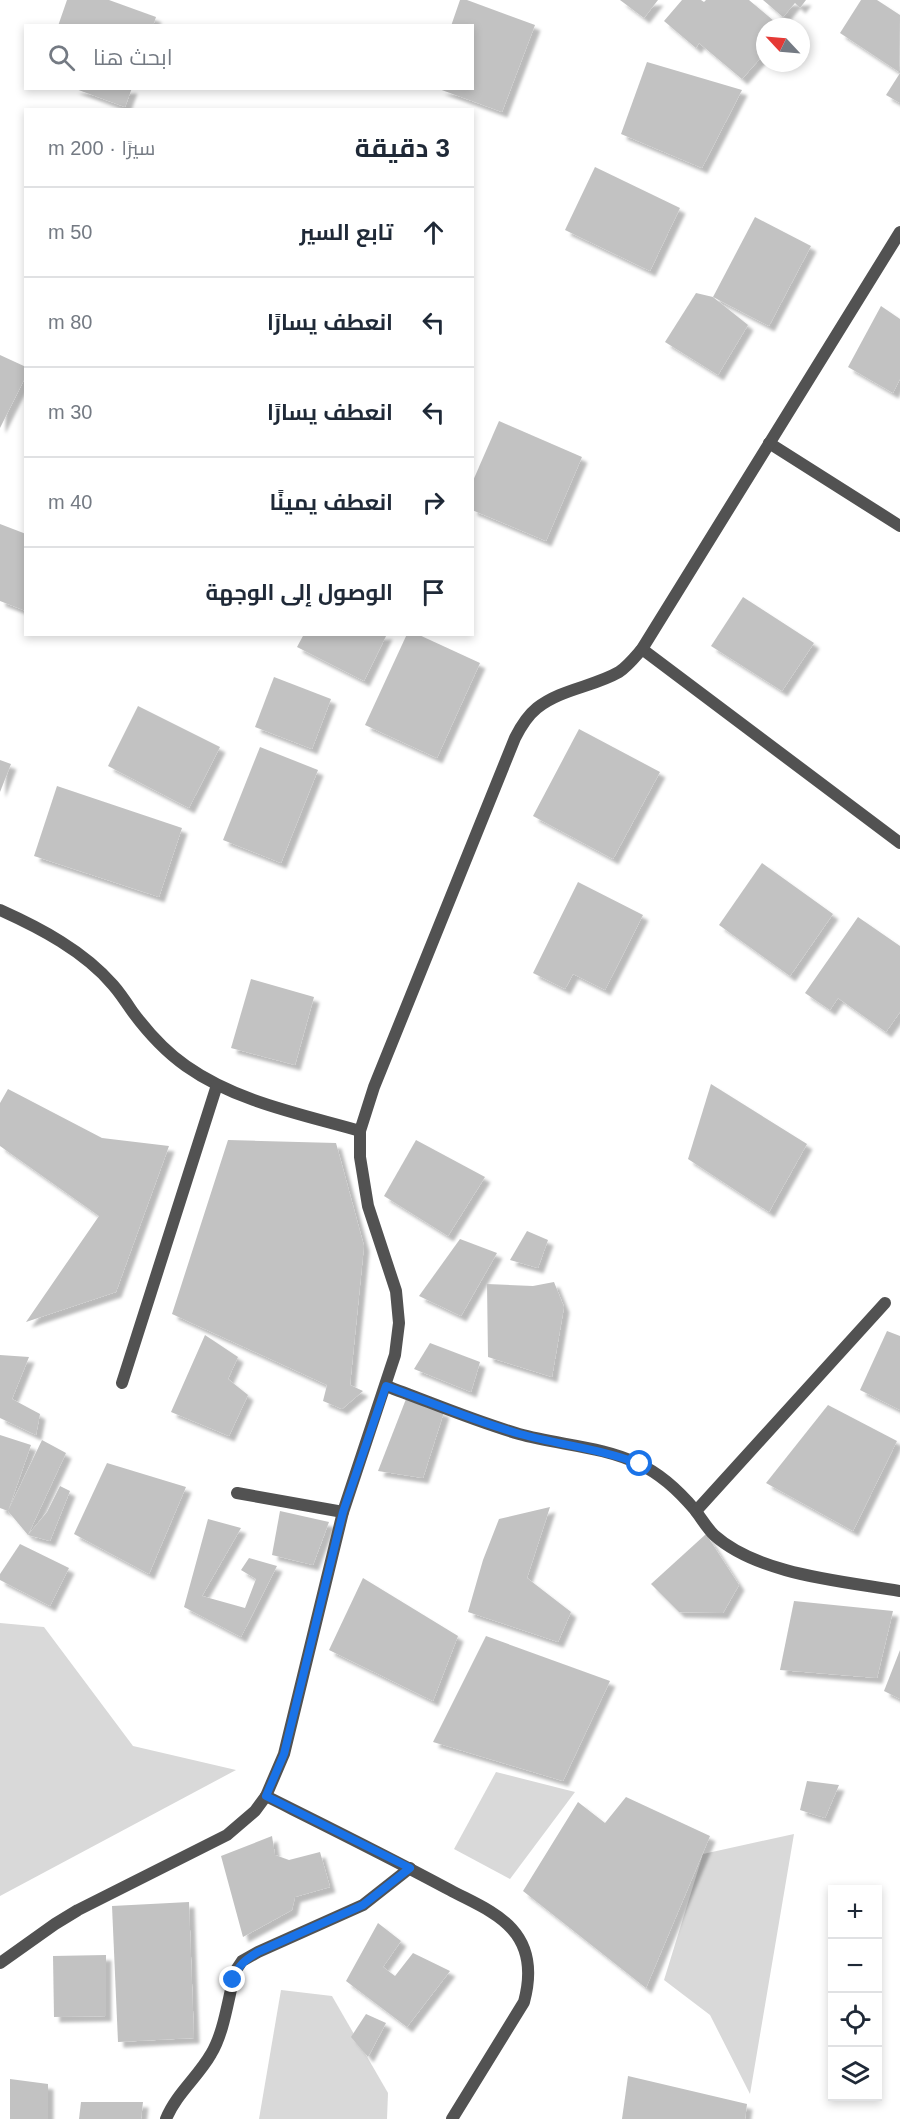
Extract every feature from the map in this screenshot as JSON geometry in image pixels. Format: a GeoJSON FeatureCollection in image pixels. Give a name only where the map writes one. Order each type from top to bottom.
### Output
{"type":"FeatureCollection","features":[{"type":"Feature","properties":{"kind":"street"},"geometry":{"type":"LineString","coordinates":[[0,1963],[78,1910],[227,1835],[255,1811],[266,1796],[284,1754],[343,1512],[386,1386],[399,1323],[396,1291],[368,1206],[363,1182],[360,1131],[374,1087],[515,738],[524,722],[538,708],[555,697],[603,680],[619,671],[631,663],[642,649],[900,232]]}},
{"type":"Feature","properties":{"kind":"street"},"geometry":{"type":"LineString","coordinates":[[769,443],[900,526]]}},
{"type":"Feature","properties":{"kind":"street"},"geometry":{"type":"LineString","coordinates":[[642,649],[900,843]]}},
{"type":"Feature","properties":{"kind":"street"},"geometry":{"type":"LineString","coordinates":[[0,910],[30,925],[88,961],[114,985],[158,1041],[184,1065],[217,1085],[241,1096],[360,1131]]}},
{"type":"Feature","properties":{"kind":"street"},"geometry":{"type":"LineString","coordinates":[[122,1383],[217,1085]]}},
{"type":"Feature","properties":{"kind":"street"},"geometry":{"type":"LineString","coordinates":[[696,1511],[885,1303]]}},
{"type":"Feature","properties":{"kind":"street"},"geometry":{"type":"LineString","coordinates":[[386,1386],[518,1434],[617,1455],[640,1464],[680,1492],[713,1534],[735,1551],[760,1563],[900,1591]]}},
{"type":"Feature","properties":{"kind":"street"},"geometry":{"type":"LineString","coordinates":[[237,1493],[343,1512]]}},
{"type":"Feature","properties":{"kind":"street"},"geometry":{"type":"LineString","coordinates":[[266,1796],[410,1868],[498,1917],[512,1929],[523,1945],[528,1963],[529,1983],[524,2001],[452,2119]]}},
{"type":"Feature","properties":{"kind":"street"},"geometry":{"type":"LineString","coordinates":[[166,2119],[177,2099],[212,2054],[236,1970],[242,1961],[363,1905],[410,1868]]}},
{"type":"Feature","properties":{"kind":"shaded area"},"geometry":{"type":"Polygon","coordinates":[[[0,1623],[44,1627],[133,1746],[236,1770],[0,1896],[0,1623]]]}},
{"type":"Feature","properties":{"kind":"shaded area"},"geometry":{"type":"Polygon","coordinates":[[[496,1772],[575,1792],[510,1879],[454,1849],[496,1772]]]}},
{"type":"Feature","properties":{"kind":"shaded area"},"geometry":{"type":"Polygon","coordinates":[[[794,1834],[750,2094],[710,2015],[664,1980],[703,1854],[794,1834]]]}},
{"type":"Feature","properties":{"kind":"shaded area"},"geometry":{"type":"Polygon","coordinates":[[[281,1990],[332,1996],[388,2093],[387,2119],[259,2119],[281,1990]]]}},
{"type":"Feature","properties":{"kind":"building"},"geometry":{"type":"Polygon","coordinates":[[[67,0],[109,0],[156,17],[154,24],[59,24],[67,0]]]}},
{"type":"Feature","properties":{"kind":"building"},"geometry":{"type":"Polygon","coordinates":[[[460,0],[467,0],[535,25],[502,112],[442,90],[474,90],[474,24],[452,24],[460,0]]]}},
{"type":"Feature","properties":{"kind":"building"},"geometry":{"type":"Polygon","coordinates":[[[620,0],[658,0],[644,18],[620,0]]]}},
{"type":"Feature","properties":{"kind":"building"},"geometry":{"type":"Polygon","coordinates":[[[682,0],[704,2],[706,0],[749,0],[770,18],[756,18],[756,63],[742,79],[699,43],[696,48],[664,21],[682,0]]]}},
{"type":"Feature","properties":{"kind":"building"},"geometry":{"type":"Polygon","coordinates":[[[763,0],[806,0],[800,8],[795,3],[783,17],[763,0]]]}},
{"type":"Feature","properties":{"kind":"building"},"geometry":{"type":"Polygon","coordinates":[[[861,0],[877,0],[900,15],[899,72],[840,33],[861,0]]]}},
{"type":"Feature","properties":{"kind":"building"},"geometry":{"type":"Polygon","coordinates":[[[647,62],[742,90],[702,168],[621,134],[647,62]]]}},
{"type":"Feature","properties":{"kind":"building"},"geometry":{"type":"Polygon","coordinates":[[[900,73],[900,103],[886,95],[900,73]]]}},
{"type":"Feature","properties":{"kind":"building"},"geometry":{"type":"Polygon","coordinates":[[[78,90],[131,90],[125,107],[78,90]]]}},
{"type":"Feature","properties":{"kind":"building"},"geometry":{"type":"Polygon","coordinates":[[[595,167],[680,208],[650,271],[565,230],[595,167]]]}},
{"type":"Feature","properties":{"kind":"building"},"geometry":{"type":"Polygon","coordinates":[[[755,217],[811,246],[769,326],[713,297],[755,217]]]}},
{"type":"Feature","properties":{"kind":"building"},"geometry":{"type":"Polygon","coordinates":[[[696,293],[713,297],[748,325],[718,375],[665,342],[696,293]]]}},
{"type":"Feature","properties":{"kind":"building"},"geometry":{"type":"Polygon","coordinates":[[[881,306],[900,319],[900,379],[893,393],[848,367],[881,306]]]}},
{"type":"Feature","properties":{"kind":"building"},"geometry":{"type":"Polygon","coordinates":[[[0,355],[24,366],[24,380],[0,428],[0,355]]]}},
{"type":"Feature","properties":{"kind":"building"},"geometry":{"type":"Polygon","coordinates":[[[499,421],[582,457],[546,541],[474,511],[474,478],[499,421]]]}},
{"type":"Feature","properties":{"kind":"building"},"geometry":{"type":"Polygon","coordinates":[[[0,524],[24,533],[24,610],[0,601],[0,524]]]}},
{"type":"Feature","properties":{"kind":"building"},"geometry":{"type":"Polygon","coordinates":[[[743,597],[814,643],[782,691],[711,646],[743,597]]]}},
{"type":"Feature","properties":{"kind":"building"},"geometry":{"type":"Polygon","coordinates":[[[303,636],[386,636],[364,681],[297,647],[303,636]]]}},
{"type":"Feature","properties":{"kind":"building"},"geometry":{"type":"Polygon","coordinates":[[[406,636],[421,636],[480,663],[437,758],[365,725],[406,636]]]}},
{"type":"Feature","properties":{"kind":"building"},"geometry":{"type":"Polygon","coordinates":[[[274,677],[331,699],[312,749],[255,727],[274,677]]]}},
{"type":"Feature","properties":{"kind":"building"},"geometry":{"type":"Polygon","coordinates":[[[138,706],[220,747],[189,808],[108,766],[138,706]]]}},
{"type":"Feature","properties":{"kind":"building"},"geometry":{"type":"Polygon","coordinates":[[[579,729],[660,772],[613,859],[533,816],[579,729]]]}},
{"type":"Feature","properties":{"kind":"building"},"geometry":{"type":"Polygon","coordinates":[[[260,747],[318,770],[281,863],[223,840],[260,747]]]}},
{"type":"Feature","properties":{"kind":"building"},"geometry":{"type":"Polygon","coordinates":[[[0,760],[11,764],[0,792],[0,760]]]}},
{"type":"Feature","properties":{"kind":"building"},"geometry":{"type":"Polygon","coordinates":[[[57,786],[182,828],[159,897],[34,856],[57,786]]]}},
{"type":"Feature","properties":{"kind":"building"},"geometry":{"type":"Polygon","coordinates":[[[762,863],[833,914],[790,976],[719,925],[762,863]]]}},
{"type":"Feature","properties":{"kind":"building"},"geometry":{"type":"Polygon","coordinates":[[[578,882],[643,915],[605,990],[573,974],[565,989],[533,973],[578,882]]]}},
{"type":"Feature","properties":{"kind":"building"},"geometry":{"type":"Polygon","coordinates":[[[858,917],[900,946],[900,1012],[886,1032],[838,998],[830,1010],[805,993],[858,917]]]}},
{"type":"Feature","properties":{"kind":"building"},"geometry":{"type":"Polygon","coordinates":[[[251,979],[314,997],[295,1065],[231,1048],[251,979]]]}},
{"type":"Feature","properties":{"kind":"building"},"geometry":{"type":"Polygon","coordinates":[[[711,1084],[807,1144],[769,1212],[688,1159],[711,1084]]]}},
{"type":"Feature","properties":{"kind":"building"},"geometry":{"type":"Polygon","coordinates":[[[8,1089],[102,1138],[169,1146],[116,1292],[26,1322],[99,1216],[0,1146],[0,1103],[8,1089]]]}},
{"type":"Feature","properties":{"kind":"building"},"geometry":{"type":"Polygon","coordinates":[[[228,1140],[336,1143],[364,1246],[350,1385],[363,1391],[342,1409],[323,1401],[327,1385],[172,1314],[228,1140]]]}},
{"type":"Feature","properties":{"kind":"building"},"geometry":{"type":"Polygon","coordinates":[[[416,1140],[485,1177],[448,1236],[384,1196],[416,1140]]]}},
{"type":"Feature","properties":{"kind":"building"},"geometry":{"type":"Polygon","coordinates":[[[527,1231],[548,1240],[538,1268],[510,1260],[527,1231]]]}},
{"type":"Feature","properties":{"kind":"building"},"geometry":{"type":"Polygon","coordinates":[[[460,1239],[497,1253],[461,1316],[419,1296],[460,1239]]]}},
{"type":"Feature","properties":{"kind":"building"},"geometry":{"type":"Polygon","coordinates":[[[554,1282],[564,1307],[552,1377],[488,1357],[487,1284],[533,1286],[554,1282]]]}},
{"type":"Feature","properties":{"kind":"building"},"geometry":{"type":"Polygon","coordinates":[[[887,1331],[900,1336],[900,1410],[860,1390],[887,1331]]]}},
{"type":"Feature","properties":{"kind":"building"},"geometry":{"type":"Polygon","coordinates":[[[205,1335],[238,1357],[228,1379],[248,1395],[229,1436],[171,1412],[205,1335]]]}},
{"type":"Feature","properties":{"kind":"building"},"geometry":{"type":"Polygon","coordinates":[[[430,1343],[480,1362],[471,1392],[414,1369],[430,1343]]]}},
{"type":"Feature","properties":{"kind":"building"},"geometry":{"type":"Polygon","coordinates":[[[0,1355],[29,1357],[12,1399],[40,1414],[36,1435],[0,1418],[0,1355]]]}},
{"type":"Feature","properties":{"kind":"building"},"geometry":{"type":"Polygon","coordinates":[[[406,1399],[444,1412],[423,1478],[378,1471],[406,1399]]]}},
{"type":"Feature","properties":{"kind":"building"},"geometry":{"type":"Polygon","coordinates":[[[828,1405],[897,1441],[853,1531],[766,1483],[828,1405]]]}},
{"type":"Feature","properties":{"kind":"building"},"geometry":{"type":"Polygon","coordinates":[[[0,1435],[31,1445],[8,1511],[0,1508],[0,1435]]]}},
{"type":"Feature","properties":{"kind":"building"},"geometry":{"type":"Polygon","coordinates":[[[42,1440],[66,1453],[28,1535],[8,1511],[42,1440]]]}},
{"type":"Feature","properties":{"kind":"building"},"geometry":{"type":"Polygon","coordinates":[[[107,1463],[186,1487],[149,1574],[74,1534],[107,1463]]]}},
{"type":"Feature","properties":{"kind":"building"},"geometry":{"type":"Polygon","coordinates":[[[60,1486],[70,1491],[50,1541],[28,1535],[47,1512],[60,1486]]]}},
{"type":"Feature","properties":{"kind":"building"},"geometry":{"type":"Polygon","coordinates":[[[550,1507],[527,1578],[571,1612],[558,1642],[468,1612],[483,1560],[499,1519],[550,1507]]]}},
{"type":"Feature","properties":{"kind":"building"},"geometry":{"type":"Polygon","coordinates":[[[280,1511],[329,1522],[313,1565],[272,1555],[280,1511]]]}},
{"type":"Feature","properties":{"kind":"building"},"geometry":{"type":"Polygon","coordinates":[[[208,1519],[241,1528],[202,1596],[245,1608],[256,1579],[241,1570],[249,1558],[277,1566],[241,1637],[184,1607],[208,1519]]]}},
{"type":"Feature","properties":{"kind":"building"},"geometry":{"type":"Polygon","coordinates":[[[706,1534],[739,1585],[723,1613],[679,1612],[651,1584],[706,1534]]]}},
{"type":"Feature","properties":{"kind":"building"},"geometry":{"type":"Polygon","coordinates":[[[20,1544],[69,1568],[50,1606],[0,1580],[0,1574],[20,1544]]]}},
{"type":"Feature","properties":{"kind":"building"},"geometry":{"type":"Polygon","coordinates":[[[363,1578],[458,1636],[433,1701],[329,1650],[363,1578]]]}},
{"type":"Feature","properties":{"kind":"building"},"geometry":{"type":"Polygon","coordinates":[[[794,1601],[893,1611],[877,1678],[780,1670],[794,1601]]]}},
{"type":"Feature","properties":{"kind":"building"},"geometry":{"type":"Polygon","coordinates":[[[486,1636],[610,1681],[563,1781],[433,1742],[486,1636]]]}},
{"type":"Feature","properties":{"kind":"building"},"geometry":{"type":"Polygon","coordinates":[[[900,1650],[900,1699],[884,1691],[900,1650]]]}},
{"type":"Feature","properties":{"kind":"building"},"geometry":{"type":"Polygon","coordinates":[[[807,1781],[839,1785],[825,1818],[800,1810],[807,1781]]]}},
{"type":"Feature","properties":{"kind":"building"},"geometry":{"type":"Polygon","coordinates":[[[626,1797],[710,1836],[646,1988],[523,1891],[578,1802],[605,1823],[626,1797]]]}},
{"type":"Feature","properties":{"kind":"building"},"geometry":{"type":"Polygon","coordinates":[[[272,1836],[275,1855],[289,1860],[320,1852],[330,1887],[295,1897],[292,1910],[243,1937],[221,1856],[272,1836]]]}},
{"type":"Feature","properties":{"kind":"building"},"geometry":{"type":"Polygon","coordinates":[[[189,1902],[194,2038],[118,2042],[112,1906],[189,1902]]]}},
{"type":"Feature","properties":{"kind":"building"},"geometry":{"type":"Polygon","coordinates":[[[378,1923],[401,1941],[383,1967],[395,1976],[413,1953],[450,1971],[407,2027],[346,1981],[378,1923]]]}},
{"type":"Feature","properties":{"kind":"building"},"geometry":{"type":"Polygon","coordinates":[[[106,1955],[106,2016],[54,2017],[53,1956],[106,1955]]]}},
{"type":"Feature","properties":{"kind":"building"},"geometry":{"type":"Polygon","coordinates":[[[366,2014],[386,2023],[368,2057],[351,2037],[366,2014]]]}},
{"type":"Feature","properties":{"kind":"building"},"geometry":{"type":"Polygon","coordinates":[[[628,2076],[747,2104],[745,2119],[622,2119],[628,2076]]]}},
{"type":"Feature","properties":{"kind":"building"},"geometry":{"type":"Polygon","coordinates":[[[10,2079],[48,2084],[48,2119],[10,2119],[10,2079]]]}},
{"type":"Feature","properties":{"kind":"building"},"geometry":{"type":"Polygon","coordinates":[[[81,2102],[143,2102],[141,2119],[79,2119],[81,2102]]]}},
{"type":"Feature","properties":{"kind":"route"},"geometry":{"type":"LineString","coordinates":[[233,1980],[242,1961],[363,1905],[410,1868],[266,1796],[284,1754],[343,1512],[386,1386],[518,1434],[617,1455],[640,1464]]}}]}
